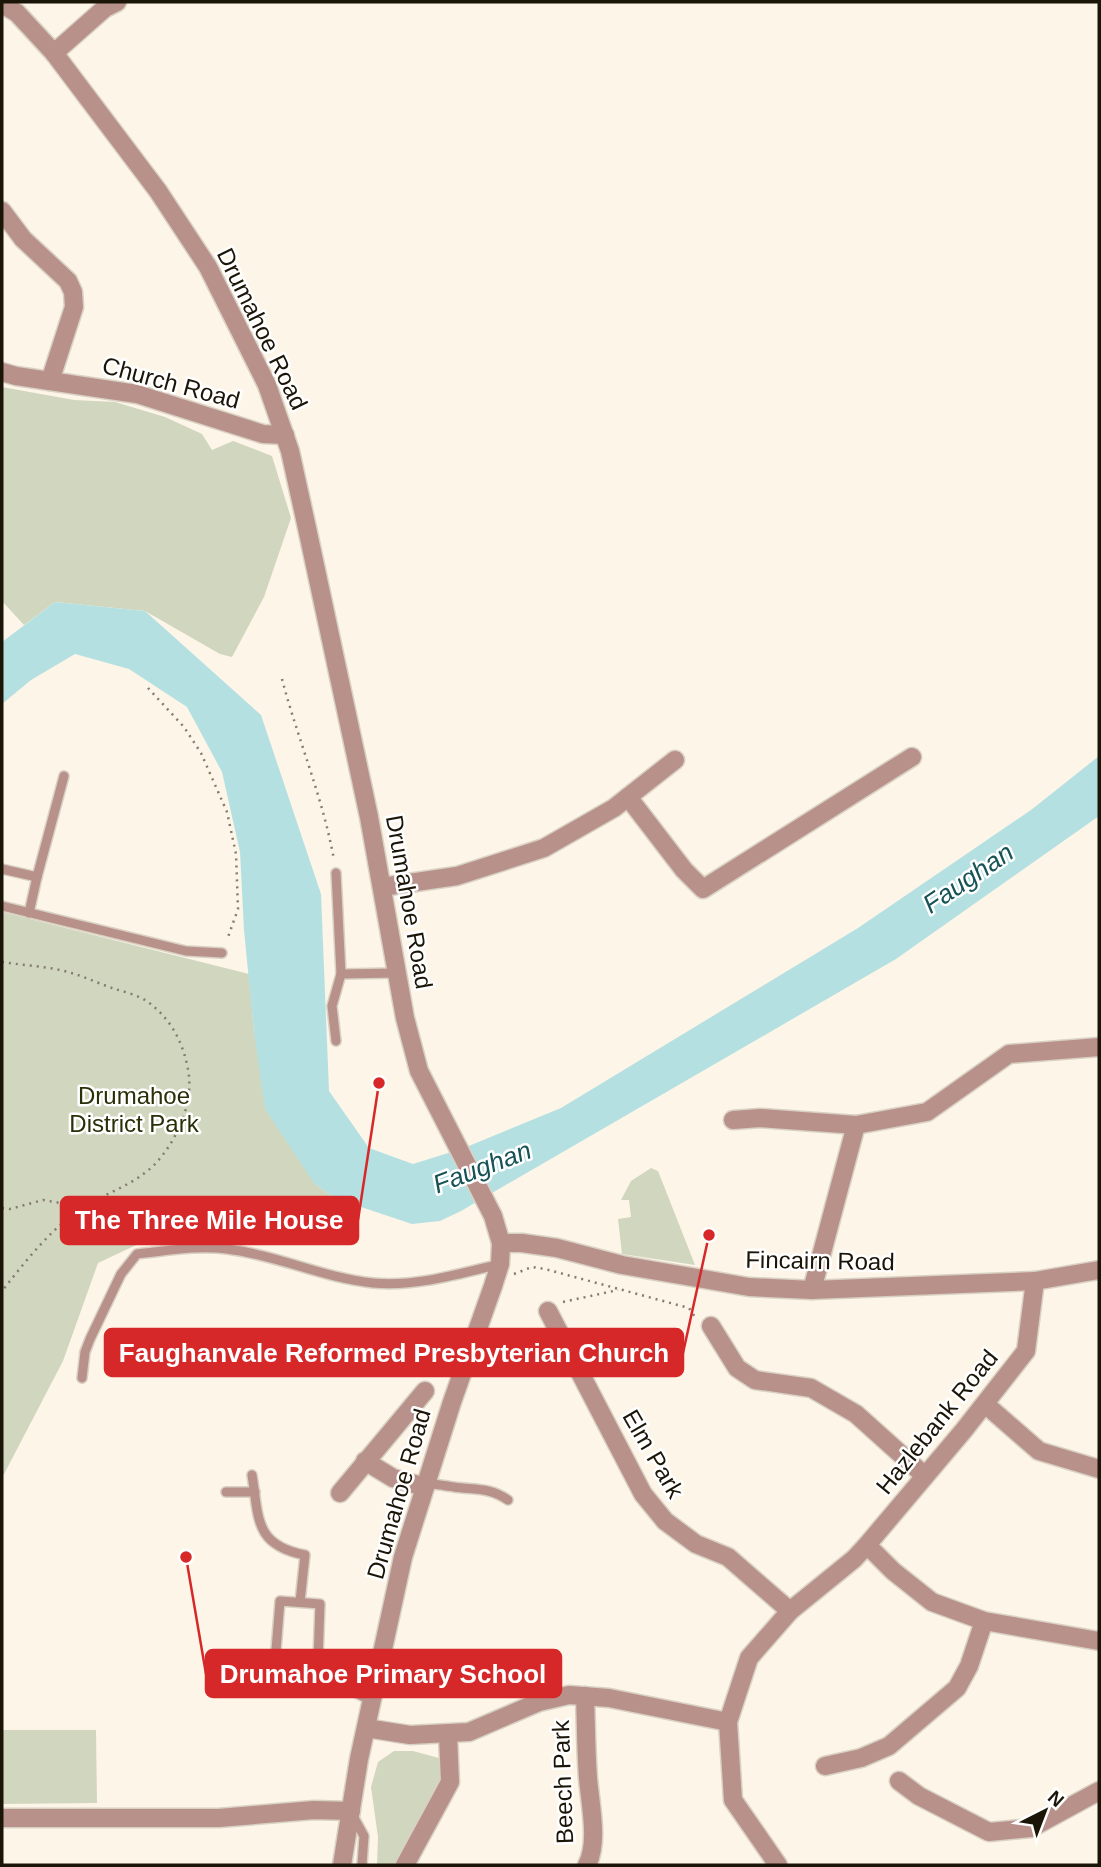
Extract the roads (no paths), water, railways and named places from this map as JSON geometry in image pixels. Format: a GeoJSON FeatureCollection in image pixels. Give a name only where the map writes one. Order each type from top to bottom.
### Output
{"type":"FeatureCollection","features":[{"type":"Feature","properties":{"kind":"street"},"geometry":{"type":"LineString","coordinates":[[54,53],[105,8],[117,2]]}},
{"type":"Feature","properties":{"kind":"street","name":"Drumahoe Road"},"geometry":{"type":"LineString","coordinates":[[2,4],[17,12],[54,53],[158,191],[208,267],[267,385],[285,435],[348,715],[405,1018],[419,1071],[494,1216],[501,1242],[500,1264],[403,1557],[359,1759],[342,1865]]}},
{"type":"Feature","properties":{"kind":"street"},"geometry":{"type":"LineString","coordinates":[[2,211],[23,239],[68,281],[73,292],[74,307],[50,381]]}},
{"type":"Feature","properties":{"kind":"street","name":"Church Road"},"geometry":{"type":"LineString","coordinates":[[2,372],[137,394],[263,433],[285,435]]}},
{"type":"Feature","properties":{"kind":"street"},"geometry":{"type":"LineString","coordinates":[[628,797],[684,870],[703,889],[912,757]]}},
{"type":"Feature","properties":{"kind":"street"},"geometry":{"type":"LineString","coordinates":[[382,887],[457,876],[544,848],[614,808],[675,760]]}},
{"type":"Feature","properties":{"kind":"street"},"geometry":{"type":"LineString","coordinates":[[733,1120],[760,1118],[856,1125],[927,1112],[1009,1054],[1099,1047]]}},
{"type":"Feature","properties":{"kind":"street"},"geometry":{"type":"LineString","coordinates":[[812,1290],[856,1125]]}},
{"type":"Feature","properties":{"kind":"street","name":"Fincairn Road"},"geometry":{"type":"LineString","coordinates":[[501,1242],[557,1248],[622,1265],[749,1287],[812,1290],[1035,1281],[1099,1270]]}},
{"type":"Feature","properties":{"kind":"street","name":"Hazlebank Road"},"geometry":{"type":"LineString","coordinates":[[778,1865],[733,1800],[728,1722],[749,1658],[790,1611],[854,1559],[985,1404],[1026,1351],[1035,1281]]}},
{"type":"Feature","properties":{"kind":"street","name":"Elm Park"},"geometry":{"type":"LineString","coordinates":[[548,1311],[643,1494],[665,1521],[696,1544],[728,1557],[790,1611]]}},
{"type":"Feature","properties":{"kind":"street"},"geometry":{"type":"LineString","coordinates":[[711,1326],[737,1368],[754,1380],[811,1388],[856,1414],[925,1476]]}},
{"type":"Feature","properties":{"kind":"street"},"geometry":{"type":"LineString","coordinates":[[340,1493],[425,1391]]}},
{"type":"Feature","properties":{"kind":"street"},"geometry":{"type":"LineString","coordinates":[[985,1404],[1039,1451],[1099,1469]]}},
{"type":"Feature","properties":{"kind":"street"},"geometry":{"type":"LineString","coordinates":[[365,1461],[393,1478],[426,1485]]}},
{"type":"Feature","properties":{"kind":"street"},"geometry":{"type":"LineString","coordinates":[[866,1545],[932,1602],[984,1621],[1099,1641]]}},
{"type":"Feature","properties":{"kind":"street"},"geometry":{"type":"LineString","coordinates":[[825,1766],[861,1758],[889,1746],[957,1688],[969,1666],[984,1621]]}},
{"type":"Feature","properties":{"kind":"street"},"geometry":{"type":"LineString","coordinates":[[366,1728],[410,1735],[469,1732],[539,1702],[569,1695],[609,1698],[728,1722]]}},
{"type":"Feature","properties":{"kind":"street","name":"Beech Park"},"geometry":{"type":"LineString","coordinates":[[585,1696],[593,1825],[590,1860],[587,1865]]}},
{"type":"Feature","properties":{"kind":"street"},"geometry":{"type":"LineString","coordinates":[[405,1865],[450,1782],[448,1735]]}},
{"type":"Feature","properties":{"kind":"street"},"geometry":{"type":"LineString","coordinates":[[899,1781],[923,1789],[989,1832],[1031,1828],[1099,1791]]}},
{"type":"Feature","properties":{"kind":"street"},"geometry":{"type":"LineString","coordinates":[[2,1818],[219,1818],[314,1810],[351,1811]]}},
{"type":"Feature","properties":{"kind":"lane"},"geometry":{"type":"LineString","coordinates":[[29,913],[64,776]]}},
{"type":"Feature","properties":{"kind":"lane"},"geometry":{"type":"LineString","coordinates":[[2,869],[37,877]]}},
{"type":"Feature","properties":{"kind":"lane"},"geometry":{"type":"LineString","coordinates":[[336,873],[341,974],[332,1006],[336,1041]]}},
{"type":"Feature","properties":{"kind":"lane"},"geometry":{"type":"LineString","coordinates":[[2,906],[186,951],[222,953]]}},
{"type":"Feature","properties":{"kind":"lane"},"geometry":{"type":"LineString","coordinates":[[341,974],[397,972]]}},
{"type":"Feature","properties":{"kind":"lane"},"geometry":{"type":"LineString","coordinates":[[82,1378],[85,1352],[90,1339],[121,1274],[137,1254],[226,1248],[340,1278],[374,1283],[404,1283],[500,1264]]}},
{"type":"Feature","properties":{"kind":"lane"},"geometry":{"type":"LineString","coordinates":[[252,1475],[260,1528],[272,1542],[287,1552],[305,1555],[300,1602]]}},
{"type":"Feature","properties":{"kind":"lane"},"geometry":{"type":"LineString","coordinates":[[426,1485],[478,1487],[499,1493],[508,1500]]}},
{"type":"Feature","properties":{"kind":"lane"},"geometry":{"type":"LineString","coordinates":[[226,1492],[255,1492]]}},
{"type":"Feature","properties":{"kind":"lane"},"geometry":{"type":"LineString","coordinates":[[273,1687],[280,1601],[320,1604],[317,1688]]}},
{"type":"Feature","properties":{"kind":"lane"},"geometry":{"type":"LineString","coordinates":[[247,1691],[273,1687],[317,1688],[340,1685],[372,1701]]}},
{"type":"Feature","properties":{"kind":"lane"},"geometry":{"type":"LineString","coordinates":[[351,1811],[364,1836],[362,1865]]}},
{"type":"Feature","properties":{"kind":"water","name":"Faughan"},"geometry":{"type":"Polygon","coordinates":[[[55,602],[145,611],[261,715],[321,894],[329,1091],[369,1148],[413,1164],[464,1148],[561,1108],[858,928],[1031,810],[1099,756],[1099,816],[896,959],[461,1211],[440,1221],[412,1224],[334,1198],[314,1183],[265,1109],[244,930],[240,852],[222,772],[187,707],[129,669],[75,654],[31,680],[2,704],[2,642],[55,602]]]}},
{"type":"Feature","properties":{"kind":"place","name":"The Three Mile House"},"geometry":{"type":"Point","coordinates":[379,1083]}},
{"type":"Feature","properties":{"kind":"place","name":"Faughanvale Reformed Presbyterian Church"},"geometry":{"type":"Point","coordinates":[709,1235]}},
{"type":"Feature","properties":{"kind":"place","name":"Drumahoe Primary School"},"geometry":{"type":"Point","coordinates":[186,1557]}},
{"type":"Feature","properties":{"kind":"park label","name":"Drumahoe District Park"},"geometry":{"type":"Point","coordinates":[134,1110]}}]}
